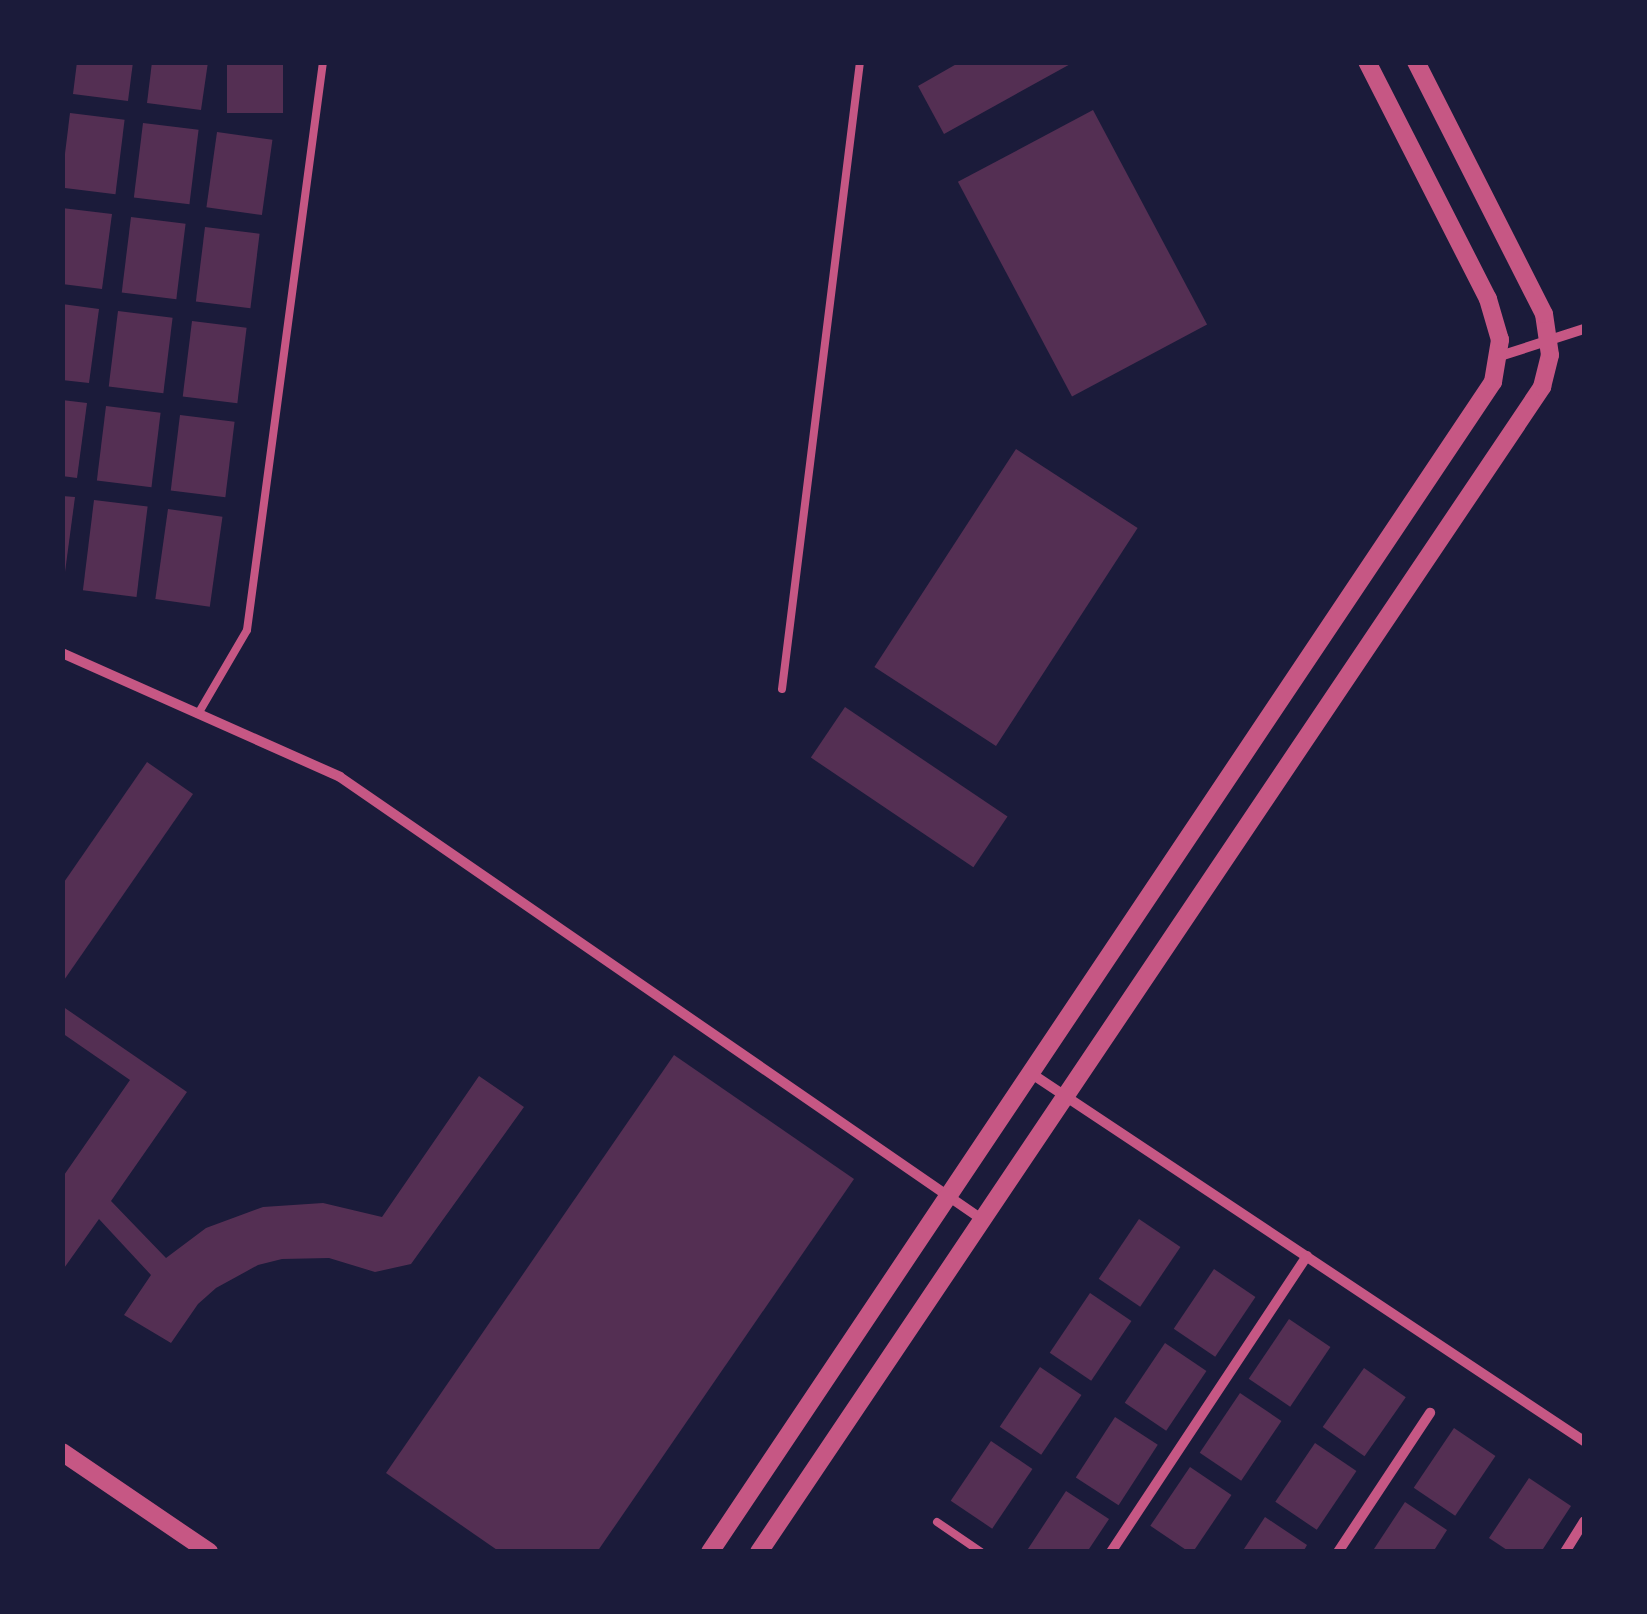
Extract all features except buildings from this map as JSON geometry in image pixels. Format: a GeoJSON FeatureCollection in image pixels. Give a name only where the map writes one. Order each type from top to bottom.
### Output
{"type":"FeatureCollection","features":[{"type":"Feature","properties":{"kind":"street"},"geometry":{"type":"LineString","coordinates":[[710,1552],[1476,413],[1493,382],[1500,356],[1498,326],[1488,298],[1367,62]]}},
{"type":"Feature","properties":{"kind":"street"},"geometry":{"type":"LineString","coordinates":[[759,1552],[1525,418],[1542,387],[1550,341],[1539,303],[1416,62]]}},
{"type":"Feature","properties":{"kind":"street"},"geometry":{"type":"LineString","coordinates":[[1500,356],[1584,329]]}},
{"type":"Feature","properties":{"kind":"street"},"geometry":{"type":"LineString","coordinates":[[62,654],[340,777],[983,1220]]}},
{"type":"Feature","properties":{"kind":"street"},"geometry":{"type":"LineString","coordinates":[[1032,1074],[1584,1441]]}},
{"type":"Feature","properties":{"kind":"street"},"geometry":{"type":"LineString","coordinates":[[1110,1552],[1306,1256]]}},
{"type":"Feature","properties":{"kind":"street"},"geometry":{"type":"LineString","coordinates":[[1338,1552],[1430,1413]]}},
{"type":"Feature","properties":{"kind":"street"},"geometry":{"type":"LineString","coordinates":[[62,1452],[208,1552]]}},
{"type":"Feature","properties":{"kind":"street"},"geometry":{"type":"LineString","coordinates":[[1565,1552],[1584,1522]]}},
{"type":"Feature","properties":{"kind":"lane"},"geometry":{"type":"LineString","coordinates":[[198,714],[247,630],[323,62]]}},
{"type":"Feature","properties":{"kind":"lane"},"geometry":{"type":"LineString","coordinates":[[782,690],[862,63]]}},
{"type":"Feature","properties":{"kind":"lane"},"geometry":{"type":"LineString","coordinates":[[937,1522],[981,1552]]}}]}
